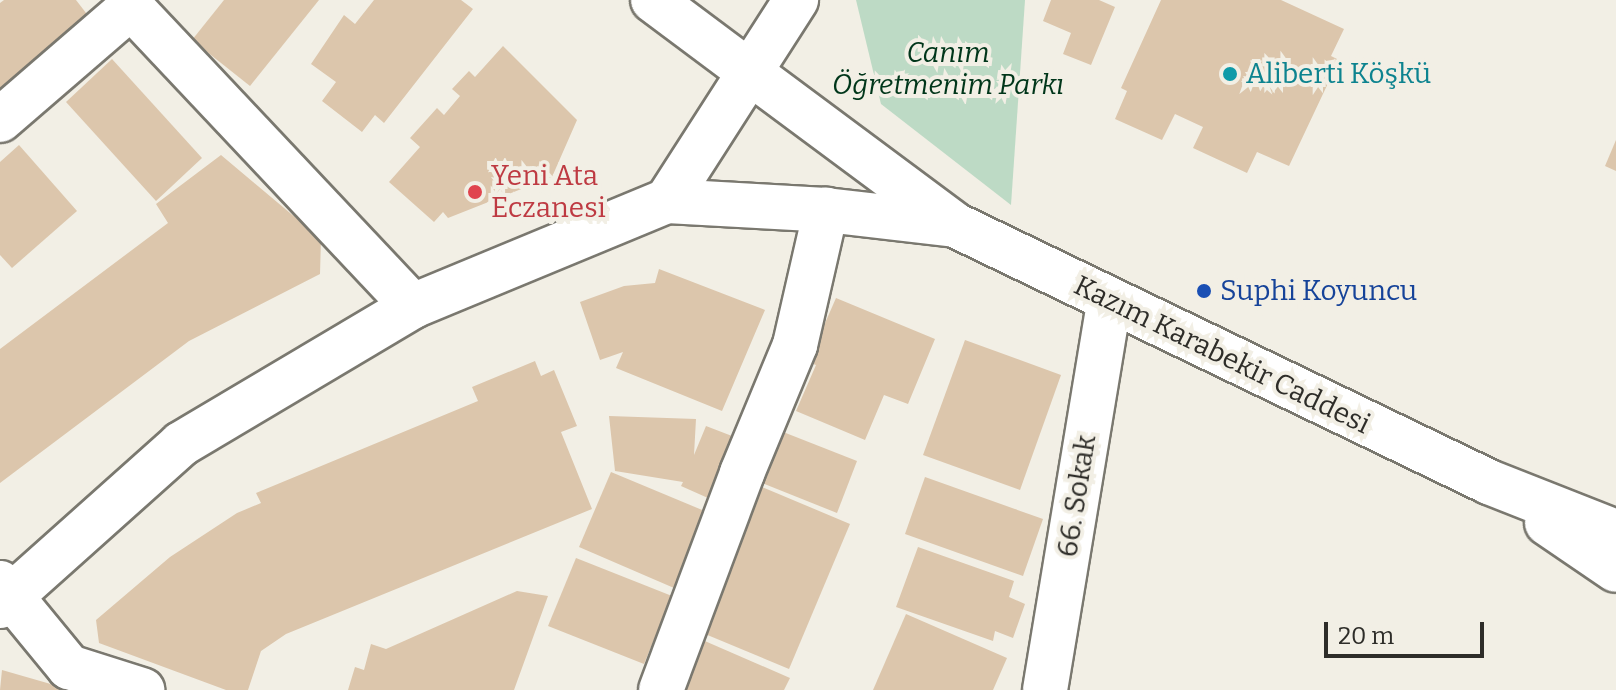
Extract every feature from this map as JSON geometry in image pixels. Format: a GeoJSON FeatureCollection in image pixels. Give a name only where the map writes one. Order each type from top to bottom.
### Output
{"type":"FeatureCollection","features":[{"type":"Feature","properties":{"kind":"main road","name":"Kazım Karabekir Caddesi"},"geometry":{"type":"LineString","coordinates":[[653,0],[955,225],[1109,302],[1489,482],[1616,532]]}},
{"type":"Feature","properties":{"kind":"main road"},"geometry":{"type":"LineString","coordinates":[[667,201],[796,0]]}},
{"type":"Feature","properties":{"kind":"main road"},"geometry":{"type":"LineString","coordinates":[[0,120],[131,7],[413,306]]}},
{"type":"Feature","properties":{"kind":"main road","name":"Kazım Karabekir Caddesi"},"geometry":{"type":"LineString","coordinates":[[3,595],[181,444],[413,306],[667,201],[826,210],[955,225]]}},
{"type":"Feature","properties":{"kind":"main road"},"geometry":{"type":"LineString","coordinates":[[661,690],[742,473],[795,345],[826,210]]}},
{"type":"Feature","properties":{"kind":"main road","name":"66. Sokak"},"geometry":{"type":"LineString","coordinates":[[1045,690],[1109,302]]}},
{"type":"Feature","properties":{"kind":"main road","name":"Kazım Karabekir Caddesi"},"geometry":{"type":"LineString","coordinates":[[1489,482],[1616,570]]}},
{"type":"Feature","properties":{"kind":"main road"},"geometry":{"type":"LineString","coordinates":[[3,595],[69,667],[142,690]]}},
{"type":"Feature","properties":{"kind":"green space","name":"Canım Öğretmenim Parkı"},"geometry":{"type":"Polygon","coordinates":[[[856,0],[1025,0],[1011,205],[881,104],[856,0]]]}},
{"type":"Feature","properties":{"kind":"building"},"geometry":{"type":"Polygon","coordinates":[[[4,0],[76,0],[93,22],[0,97],[0,3],[4,0]]]}},
{"type":"Feature","properties":{"kind":"building"},"geometry":{"type":"Polygon","coordinates":[[[224,0],[319,0],[250,86],[192,40],[224,0]]]}},
{"type":"Feature","properties":{"kind":"building"},"geometry":{"type":"Polygon","coordinates":[[[374,0],[461,0],[473,9],[384,123],[375,115],[362,132],[322,101],[336,82],[311,64],[344,15],[355,24],[374,0]]]}},
{"type":"Feature","properties":{"kind":"building"},"geometry":{"type":"Polygon","coordinates":[[[1051,0],[1099,0],[1115,7],[1091,65],[1063,54],[1071,33],[1043,21],[1051,0]]]}},
{"type":"Feature","properties":{"kind":"building","name":"Aliberti Köşkü"},"geometry":{"type":"Polygon","coordinates":[[[1161,0],[1281,0],[1344,29],[1331,56],[1339,60],[1289,166],[1257,152],[1247,173],[1193,148],[1203,127],[1175,114],[1162,140],[1115,119],[1127,91],[1121,88],[1161,0]]]}},
{"type":"Feature","properties":{"kind":"building"},"geometry":{"type":"Polygon","coordinates":[[[503,46],[577,120],[552,177],[448,218],[443,212],[434,222],[389,182],[420,147],[410,138],[437,108],[444,115],[460,96],[452,89],[469,71],[475,77],[503,46]]]}},
{"type":"Feature","properties":{"kind":"building"},"geometry":{"type":"Polygon","coordinates":[[[112,59],[202,158],[156,201],[66,102],[112,59]]]}},
{"type":"Feature","properties":{"kind":"building"},"geometry":{"type":"Polygon","coordinates":[[[1616,140],[1616,171],[1605,166],[1616,140]]]}},
{"type":"Feature","properties":{"kind":"building"},"geometry":{"type":"Polygon","coordinates":[[[19,145],[77,211],[12,268],[0,255],[0,162],[19,145]]]}},
{"type":"Feature","properties":{"kind":"building"},"geometry":{"type":"Polygon","coordinates":[[[221,155],[321,239],[320,274],[189,341],[0,483],[0,349],[168,223],[156,204],[221,155]]]}},
{"type":"Feature","properties":{"kind":"building"},"geometry":{"type":"Polygon","coordinates":[[[659,269],[765,310],[722,411],[616,368],[623,352],[600,360],[580,302],[624,286],[655,283],[659,269]]]}},
{"type":"Feature","properties":{"kind":"building"},"geometry":{"type":"Polygon","coordinates":[[[836,298],[935,339],[908,404],[884,395],[865,440],[796,411],[816,365],[808,362],[836,298]]]}},
{"type":"Feature","properties":{"kind":"building"},"geometry":{"type":"Polygon","coordinates":[[[965,340],[1061,375],[1020,490],[923,455],[965,340]]]}},
{"type":"Feature","properties":{"kind":"building"},"geometry":{"type":"Polygon","coordinates":[[[535,361],[541,376],[554,370],[577,426],[561,432],[592,509],[286,634],[261,651],[248,690],[226,690],[99,643],[96,620],[170,557],[237,513],[261,503],[256,493],[478,401],[472,387],[535,361]]]}},
{"type":"Feature","properties":{"kind":"building"},"geometry":{"type":"Polygon","coordinates":[[[609,416],[696,419],[694,455],[706,426],[732,436],[708,498],[681,486],[683,482],[615,471],[609,416]]]}},
{"type":"Feature","properties":{"kind":"building"},"geometry":{"type":"Polygon","coordinates":[[[773,428],[857,461],[837,513],[752,479],[773,428]]]}},
{"type":"Feature","properties":{"kind":"building"},"geometry":{"type":"Polygon","coordinates":[[[611,472],[707,512],[674,588],[579,547],[611,472]]]}},
{"type":"Feature","properties":{"kind":"building"},"geometry":{"type":"Polygon","coordinates":[[[925,477],[1043,519],[1023,576],[905,534],[925,477]]]}},
{"type":"Feature","properties":{"kind":"building"},"geometry":{"type":"Polygon","coordinates":[[[755,484],[850,524],[789,669],[693,629],[755,484]]]}},
{"type":"Feature","properties":{"kind":"building"},"geometry":{"type":"Polygon","coordinates":[[[918,547],[1014,581],[1009,597],[1025,604],[1013,638],[995,631],[993,641],[896,607],[918,547]]]}},
{"type":"Feature","properties":{"kind":"building"},"geometry":{"type":"Polygon","coordinates":[[[576,558],[672,596],[644,664],[548,626],[576,558]]]}},
{"type":"Feature","properties":{"kind":"building"},"geometry":{"type":"Polygon","coordinates":[[[517,591],[548,596],[514,690],[348,690],[355,667],[364,670],[371,644],[386,649],[517,591]]]}},
{"type":"Feature","properties":{"kind":"building"},"geometry":{"type":"Polygon","coordinates":[[[906,614],[1007,658],[993,690],[873,690],[906,614]]]}},
{"type":"Feature","properties":{"kind":"building"},"geometry":{"type":"Polygon","coordinates":[[[691,635],[790,678],[784,690],[668,690],[691,635]]]}},
{"type":"Feature","properties":{"kind":"building"},"geometry":{"type":"Polygon","coordinates":[[[2,670],[68,689],[68,690],[0,690],[2,670]]]}},
{"type":"Feature","properties":{"kind":"place","name":"Aliberti Köşkü"},"geometry":{"type":"Point","coordinates":[1230,74]}},
{"type":"Feature","properties":{"kind":"place","name":"Yeni Ata Eczanesi"},"geometry":{"type":"Point","coordinates":[475,192]}},
{"type":"Feature","properties":{"kind":"place","name":"Suphi Koyuncu"},"geometry":{"type":"Point","coordinates":[1204,291]}}]}
